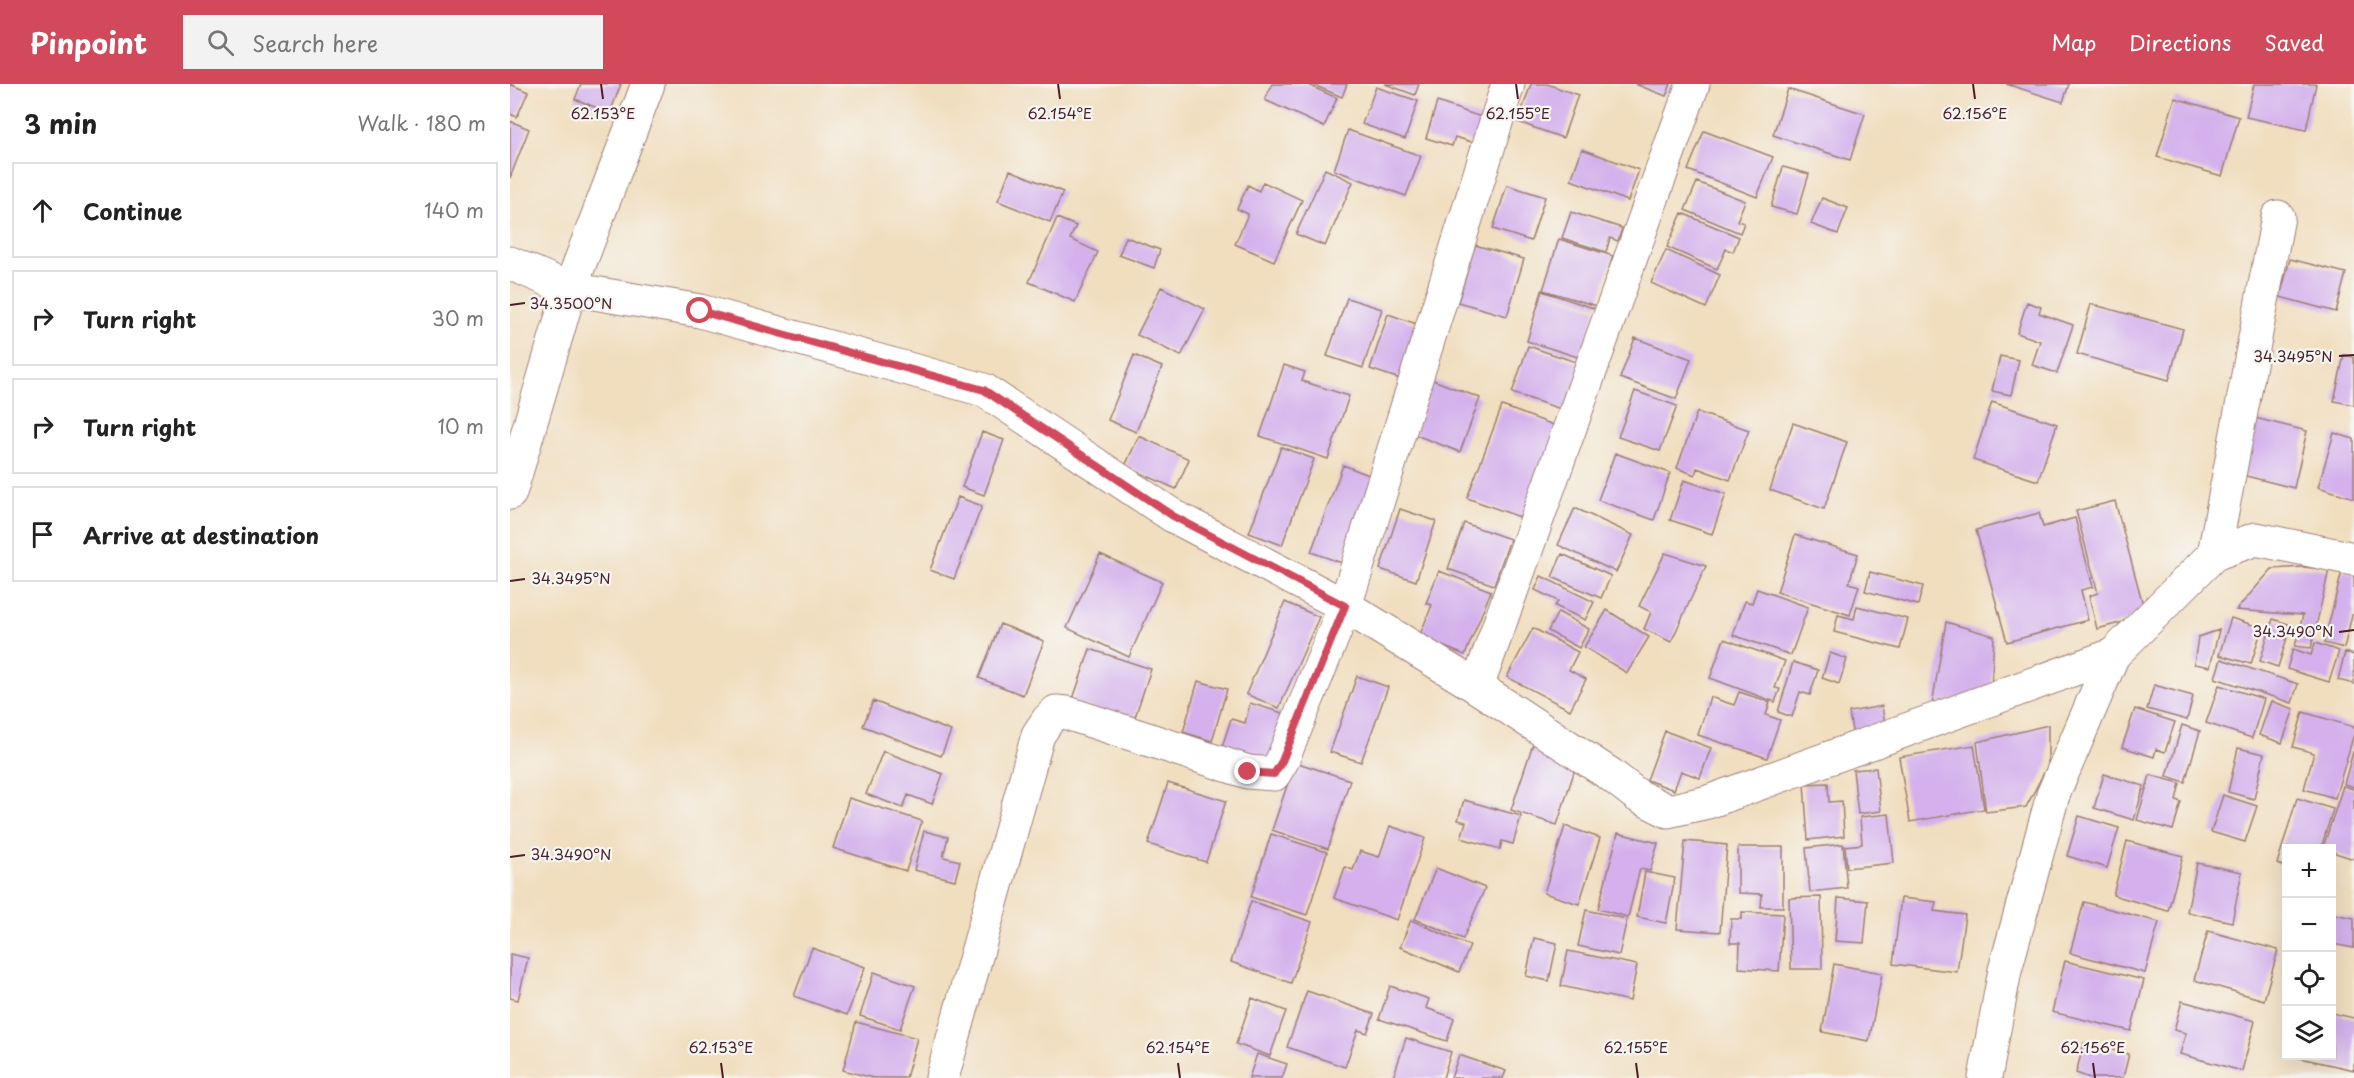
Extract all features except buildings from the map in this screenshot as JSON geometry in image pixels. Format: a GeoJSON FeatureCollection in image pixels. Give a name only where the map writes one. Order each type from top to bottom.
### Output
{"type":"FeatureCollection","features":[{"type":"Feature","properties":{"kind":"street"},"geometry":{"type":"LineString","coordinates":[[510,493],[570,289],[648,84]]}},
{"type":"Feature","properties":{"kind":"street"},"geometry":{"type":"LineString","coordinates":[[942,1078],[1038,735],[1056,712],[1067,713],[1248,772],[1274,774],[1282,761],[1345,606],[1508,84]]}},
{"type":"Feature","properties":{"kind":"street"},"geometry":{"type":"LineString","coordinates":[[1477,687],[1693,84]]}},
{"type":"Feature","properties":{"kind":"street"},"geometry":{"type":"LineString","coordinates":[[2214,554],[2278,217]]}},
{"type":"Feature","properties":{"kind":"street"},"geometry":{"type":"LineString","coordinates":[[510,263],[570,289],[700,311],[984,390],[1173,516],[1345,606],[1477,687],[1611,775],[1638,796],[1668,811],[1708,802],[2113,655]]}},
{"type":"Feature","properties":{"kind":"street"},"geometry":{"type":"LineString","coordinates":[[1985,1078],[2005,970],[2053,795],[2113,655],[2214,554],[2256,539],[2354,559]]}},
{"type":"Feature","properties":{"kind":"route"},"geometry":{"type":"LineString","coordinates":[[700,311],[984,390],[1173,516],[1345,606],[1282,761],[1274,774],[1248,772]]}}]}
